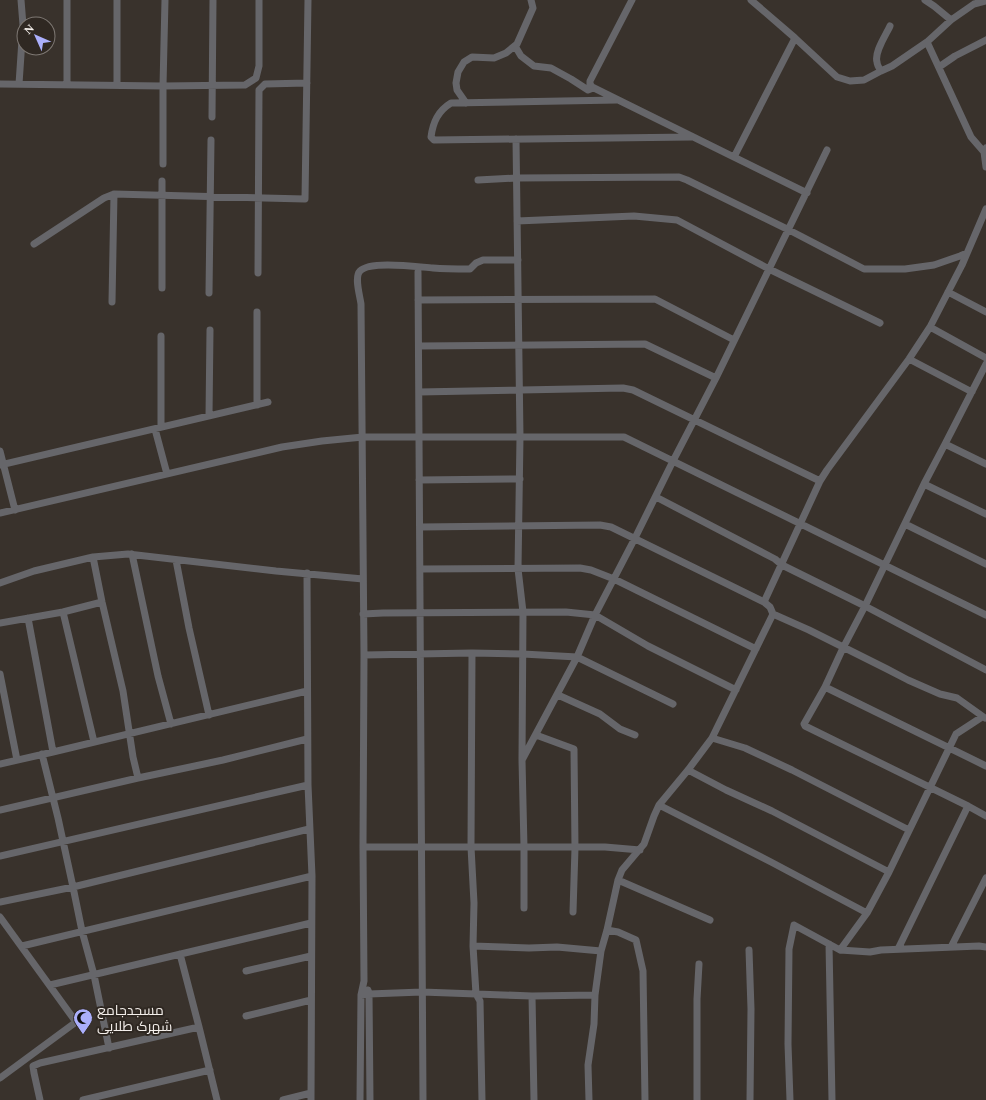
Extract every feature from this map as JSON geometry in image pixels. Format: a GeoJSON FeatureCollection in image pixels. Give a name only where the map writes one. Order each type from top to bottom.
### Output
{"type":"FeatureCollection","features":[{"type":"Feature","properties":{"kind":"street"},"geometry":{"type":"LineString","coordinates":[[19,84],[23,25],[21,0]]}},
{"type":"Feature","properties":{"kind":"street"},"geometry":{"type":"LineString","coordinates":[[67,0],[67,84]]}},
{"type":"Feature","properties":{"kind":"street"},"geometry":{"type":"LineString","coordinates":[[117,0],[117,85]]}},
{"type":"Feature","properties":{"kind":"street"},"geometry":{"type":"LineString","coordinates":[[163,164],[165,0]]}},
{"type":"Feature","properties":{"kind":"street"},"geometry":{"type":"LineString","coordinates":[[212,117],[213,0]]}},
{"type":"Feature","properties":{"kind":"street"},"geometry":{"type":"LineString","coordinates":[[0,84],[163,86],[245,85],[256,78],[260,66],[259,0]]}},
{"type":"Feature","properties":{"kind":"street"},"geometry":{"type":"LineString","coordinates":[[34,244],[104,198],[114,194],[305,199],[308,0]]}},
{"type":"Feature","properties":{"kind":"street"},"geometry":{"type":"LineString","coordinates":[[466,103],[457,90],[456,83],[458,72],[464,62],[472,57],[494,58],[506,53],[515,46],[533,8],[531,0]]}},
{"type":"Feature","properties":{"kind":"street"},"geometry":{"type":"LineString","coordinates":[[632,0],[590,81],[593,88],[807,192]]}},
{"type":"Feature","properties":{"kind":"street"},"geometry":{"type":"LineString","coordinates":[[751,0],[837,77],[850,81],[864,80],[892,66],[927,42],[973,2],[986,1]]}},
{"type":"Feature","properties":{"kind":"street"},"geometry":{"type":"LineString","coordinates":[[924,0],[951,20]]}},
{"type":"Feature","properties":{"kind":"street"},"geometry":{"type":"LineString","coordinates":[[881,71],[876,61],[877,54],[890,26]]}},
{"type":"Feature","properties":{"kind":"street"},"geometry":{"type":"LineString","coordinates":[[734,157],[795,38]]}},
{"type":"Feature","properties":{"kind":"street"},"geometry":{"type":"LineString","coordinates":[[939,66],[986,40]]}},
{"type":"Feature","properties":{"kind":"street"},"geometry":{"type":"LineString","coordinates":[[927,42],[971,138],[985,150],[986,167]]}},
{"type":"Feature","properties":{"kind":"street"},"geometry":{"type":"LineString","coordinates":[[515,46],[520,56],[534,66],[551,68],[588,90],[593,88]]}},
{"type":"Feature","properties":{"kind":"street"},"geometry":{"type":"LineString","coordinates":[[258,272],[259,90],[265,84],[307,83]]}},
{"type":"Feature","properties":{"kind":"street"},"geometry":{"type":"LineString","coordinates":[[617,100],[451,103],[439,113],[432,127],[431,137],[434,140],[692,137]]}},
{"type":"Feature","properties":{"kind":"street"},"geometry":{"type":"LineString","coordinates":[[516,139],[520,390],[518,569],[523,612],[522,760],[524,908]]}},
{"type":"Feature","properties":{"kind":"street"},"geometry":{"type":"LineString","coordinates":[[209,293],[211,140]]}},
{"type":"Feature","properties":{"kind":"street"},"geometry":{"type":"LineString","coordinates":[[522,760],[558,695],[577,657],[595,615],[716,378],[828,150]]}},
{"type":"Feature","properties":{"kind":"street"},"geometry":{"type":"LineString","coordinates":[[478,180],[517,178],[679,178],[687,180],[789,230],[864,269],[906,269],[934,265],[967,252]]}},
{"type":"Feature","properties":{"kind":"street"},"geometry":{"type":"LineString","coordinates":[[162,181],[162,288]]}},
{"type":"Feature","properties":{"kind":"street"},"geometry":{"type":"LineString","coordinates":[[112,302],[114,194]]}},
{"type":"Feature","properties":{"kind":"street"},"geometry":{"type":"LineString","coordinates":[[764,602],[820,481],[909,359],[930,327],[986,210]]}},
{"type":"Feature","properties":{"kind":"street"},"geometry":{"type":"LineString","coordinates":[[517,221],[634,216],[678,220],[769,269],[880,323]]}},
{"type":"Feature","properties":{"kind":"street"},"geometry":{"type":"LineString","coordinates":[[360,1100],[360,995],[364,981],[364,655],[361,304],[357,279],[359,272],[364,268],[378,266],[397,265],[470,269],[476,263],[483,260],[518,260]]}},
{"type":"Feature","properties":{"kind":"street"},"geometry":{"type":"LineString","coordinates":[[418,272],[423,1100]]}},
{"type":"Feature","properties":{"kind":"street"},"geometry":{"type":"LineString","coordinates":[[948,292],[986,312]]}},
{"type":"Feature","properties":{"kind":"street"},"geometry":{"type":"LineString","coordinates":[[418,300],[655,299],[734,340]]}},
{"type":"Feature","properties":{"kind":"street"},"geometry":{"type":"LineString","coordinates":[[257,312],[257,405]]}},
{"type":"Feature","properties":{"kind":"street"},"geometry":{"type":"LineString","coordinates":[[930,327],[986,358]]}},
{"type":"Feature","properties":{"kind":"street"},"geometry":{"type":"LineString","coordinates":[[209,416],[210,330]]}},
{"type":"Feature","properties":{"kind":"street"},"geometry":{"type":"LineString","coordinates":[[161,336],[158,428],[167,474]]}},
{"type":"Feature","properties":{"kind":"street"},"geometry":{"type":"LineString","coordinates":[[419,346],[645,344],[716,378]]}},
{"type":"Feature","properties":{"kind":"street"},"geometry":{"type":"LineString","coordinates":[[909,359],[972,392]]}},
{"type":"Feature","properties":{"kind":"street"},"geometry":{"type":"LineString","coordinates":[[986,364],[804,724],[805,726],[986,816]]}},
{"type":"Feature","properties":{"kind":"street"},"geometry":{"type":"LineString","coordinates":[[419,392],[623,388],[633,390],[820,481]]}},
{"type":"Feature","properties":{"kind":"street"},"geometry":{"type":"LineString","coordinates":[[2,464],[268,402]]}},
{"type":"Feature","properties":{"kind":"street"},"geometry":{"type":"LineString","coordinates":[[0,513],[282,447],[322,441],[363,437],[624,437],[986,615]]}},
{"type":"Feature","properties":{"kind":"street"},"geometry":{"type":"LineString","coordinates":[[945,444],[986,464]]}},
{"type":"Feature","properties":{"kind":"street"},"geometry":{"type":"LineString","coordinates":[[0,451],[2,464],[15,510]]}},
{"type":"Feature","properties":{"kind":"street"},"geometry":{"type":"LineString","coordinates":[[419,480],[520,480]]}},
{"type":"Feature","properties":{"kind":"street"},"geometry":{"type":"LineString","coordinates":[[924,484],[986,514]]}},
{"type":"Feature","properties":{"kind":"street"},"geometry":{"type":"LineString","coordinates":[[656,497],[775,559],[782,565],[865,606],[986,670]]}},
{"type":"Feature","properties":{"kind":"street"},"geometry":{"type":"LineString","coordinates":[[905,524],[986,564]]}},
{"type":"Feature","properties":{"kind":"street"},"geometry":{"type":"LineString","coordinates":[[420,527],[519,525],[600,525],[611,527],[764,602],[770,607],[773,614],[809,630],[908,680],[940,694],[957,698],[984,718],[956,734],[889,872],[867,913],[840,950]]}},
{"type":"Feature","properties":{"kind":"street"},"geometry":{"type":"LineString","coordinates":[[0,583],[34,571],[93,557],[128,554],[363,579]]}},
{"type":"Feature","properties":{"kind":"street"},"geometry":{"type":"LineString","coordinates":[[132,554],[158,676],[171,724]]}},
{"type":"Feature","properties":{"kind":"street"},"geometry":{"type":"LineString","coordinates":[[93,557],[123,691],[129,734],[138,778]]}},
{"type":"Feature","properties":{"kind":"street"},"geometry":{"type":"LineString","coordinates":[[176,560],[189,628],[209,715]]}},
{"type":"Feature","properties":{"kind":"street"},"geometry":{"type":"LineString","coordinates":[[420,569],[580,568],[591,570],[614,579],[756,649]]}},
{"type":"Feature","properties":{"kind":"street"},"geometry":{"type":"LineString","coordinates":[[283,1100],[311,1097],[312,876],[309,829],[307,739],[307,573]]}},
{"type":"Feature","properties":{"kind":"street"},"geometry":{"type":"LineString","coordinates":[[0,623],[63,612],[102,602]]}},
{"type":"Feature","properties":{"kind":"street"},"geometry":{"type":"LineString","coordinates":[[63,612],[94,742]]}},
{"type":"Feature","properties":{"kind":"street"},"geometry":{"type":"LineString","coordinates":[[363,614],[566,612],[595,615],[648,646],[736,690]]}},
{"type":"Feature","properties":{"kind":"street"},"geometry":{"type":"LineString","coordinates":[[589,1100],[588,1065],[594,1024],[595,995],[601,951],[618,880],[622,870],[644,844],[659,805],[712,738],[773,614]]}},
{"type":"Feature","properties":{"kind":"street"},"geometry":{"type":"LineString","coordinates":[[28,618],[52,752]]}},
{"type":"Feature","properties":{"kind":"street"},"geometry":{"type":"LineString","coordinates":[[472,654],[471,847],[474,903],[473,946],[476,994],[480,1001],[482,1100]]}},
{"type":"Feature","properties":{"kind":"street"},"geometry":{"type":"LineString","coordinates":[[364,655],[523,654],[577,657],[673,704]]}},
{"type":"Feature","properties":{"kind":"street"},"geometry":{"type":"LineString","coordinates":[[0,674],[17,760]]}},
{"type":"Feature","properties":{"kind":"street"},"geometry":{"type":"LineString","coordinates":[[824,687],[986,766]]}},
{"type":"Feature","properties":{"kind":"street"},"geometry":{"type":"LineString","coordinates":[[0,764],[307,691]]}},
{"type":"Feature","properties":{"kind":"street"},"geometry":{"type":"LineString","coordinates":[[558,695],[600,714],[620,729],[635,735]]}},
{"type":"Feature","properties":{"kind":"street"},"geometry":{"type":"LineString","coordinates":[[536,735],[574,749],[575,848],[573,912]]}},
{"type":"Feature","properties":{"kind":"street"},"geometry":{"type":"LineString","coordinates":[[712,738],[745,748],[792,770],[909,830]]}},
{"type":"Feature","properties":{"kind":"street"},"geometry":{"type":"LineString","coordinates":[[0,810],[223,760],[307,739]]}},
{"type":"Feature","properties":{"kind":"street"},"geometry":{"type":"LineString","coordinates":[[42,754],[82,932],[94,975],[109,1048]]}},
{"type":"Feature","properties":{"kind":"street"},"geometry":{"type":"LineString","coordinates":[[688,770],[726,790],[772,811],[889,872]]}},
{"type":"Feature","properties":{"kind":"street"},"geometry":{"type":"LineString","coordinates":[[0,856],[308,785]]}},
{"type":"Feature","properties":{"kind":"street"},"geometry":{"type":"LineString","coordinates":[[659,805],[867,913]]}},
{"type":"Feature","properties":{"kind":"street"},"geometry":{"type":"LineString","coordinates":[[898,949],[968,806]]}},
{"type":"Feature","properties":{"kind":"street"},"geometry":{"type":"LineString","coordinates":[[0,902],[73,887],[309,829]]}},
{"type":"Feature","properties":{"kind":"street"},"geometry":{"type":"LineString","coordinates":[[363,847],[605,847],[640,850]]}},
{"type":"Feature","properties":{"kind":"street"},"geometry":{"type":"LineString","coordinates":[[22,946],[312,876]]}},
{"type":"Feature","properties":{"kind":"street"},"geometry":{"type":"LineString","coordinates":[[950,947],[986,878]]}},
{"type":"Feature","properties":{"kind":"street"},"geometry":{"type":"LineString","coordinates":[[618,880],[710,920]]}},
{"type":"Feature","properties":{"kind":"street"},"geometry":{"type":"LineString","coordinates":[[0,916],[76,1022],[0,1078]]}},
{"type":"Feature","properties":{"kind":"street"},"geometry":{"type":"LineString","coordinates":[[50,985],[311,923]]}},
{"type":"Feature","properties":{"kind":"street"},"geometry":{"type":"LineString","coordinates":[[790,1100],[788,1044],[788,949],[794,925],[840,950],[870,952],[898,949],[986,947]]}},
{"type":"Feature","properties":{"kind":"street"},"geometry":{"type":"LineString","coordinates":[[607,930],[618,932],[636,940],[640,956],[643,971],[645,1100]]}},
{"type":"Feature","properties":{"kind":"street"},"geometry":{"type":"LineString","coordinates":[[829,944],[832,1100]]}},
{"type":"Feature","properties":{"kind":"street"},"geometry":{"type":"LineString","coordinates":[[473,946],[529,948],[557,947],[601,951]]}},
{"type":"Feature","properties":{"kind":"street"},"geometry":{"type":"LineString","coordinates":[[749,950],[751,1009],[750,1100]]}},
{"type":"Feature","properties":{"kind":"street"},"geometry":{"type":"LineString","coordinates":[[180,954],[217,1100]]}},
{"type":"Feature","properties":{"kind":"street"},"geometry":{"type":"LineString","coordinates":[[246,970],[311,956]]}},
{"type":"Feature","properties":{"kind":"street"},"geometry":{"type":"LineString","coordinates":[[697,1100],[697,999],[699,964]]}},
{"type":"Feature","properties":{"kind":"street"},"geometry":{"type":"LineString","coordinates":[[364,981],[369,994],[370,1100]]}},
{"type":"Feature","properties":{"kind":"street"},"geometry":{"type":"LineString","coordinates":[[360,995],[422,992],[532,996],[595,995]]}},
{"type":"Feature","properties":{"kind":"street"},"geometry":{"type":"LineString","coordinates":[[532,996],[534,1100]]}},
{"type":"Feature","properties":{"kind":"street"},"geometry":{"type":"LineString","coordinates":[[246,1016],[311,1000]]}},
{"type":"Feature","properties":{"kind":"street"},"geometry":{"type":"LineString","coordinates":[[40,1100],[33,1066],[40,1063],[199,1027]]}},
{"type":"Feature","properties":{"kind":"street"},"geometry":{"type":"LineString","coordinates":[[83,1100],[210,1070]]}},
{"type":"Feature","properties":{"kind":"place","name":"مسجدجامع شهرک طلایی"},"geometry":{"type":"Point","coordinates":[83,1035]}}]}
